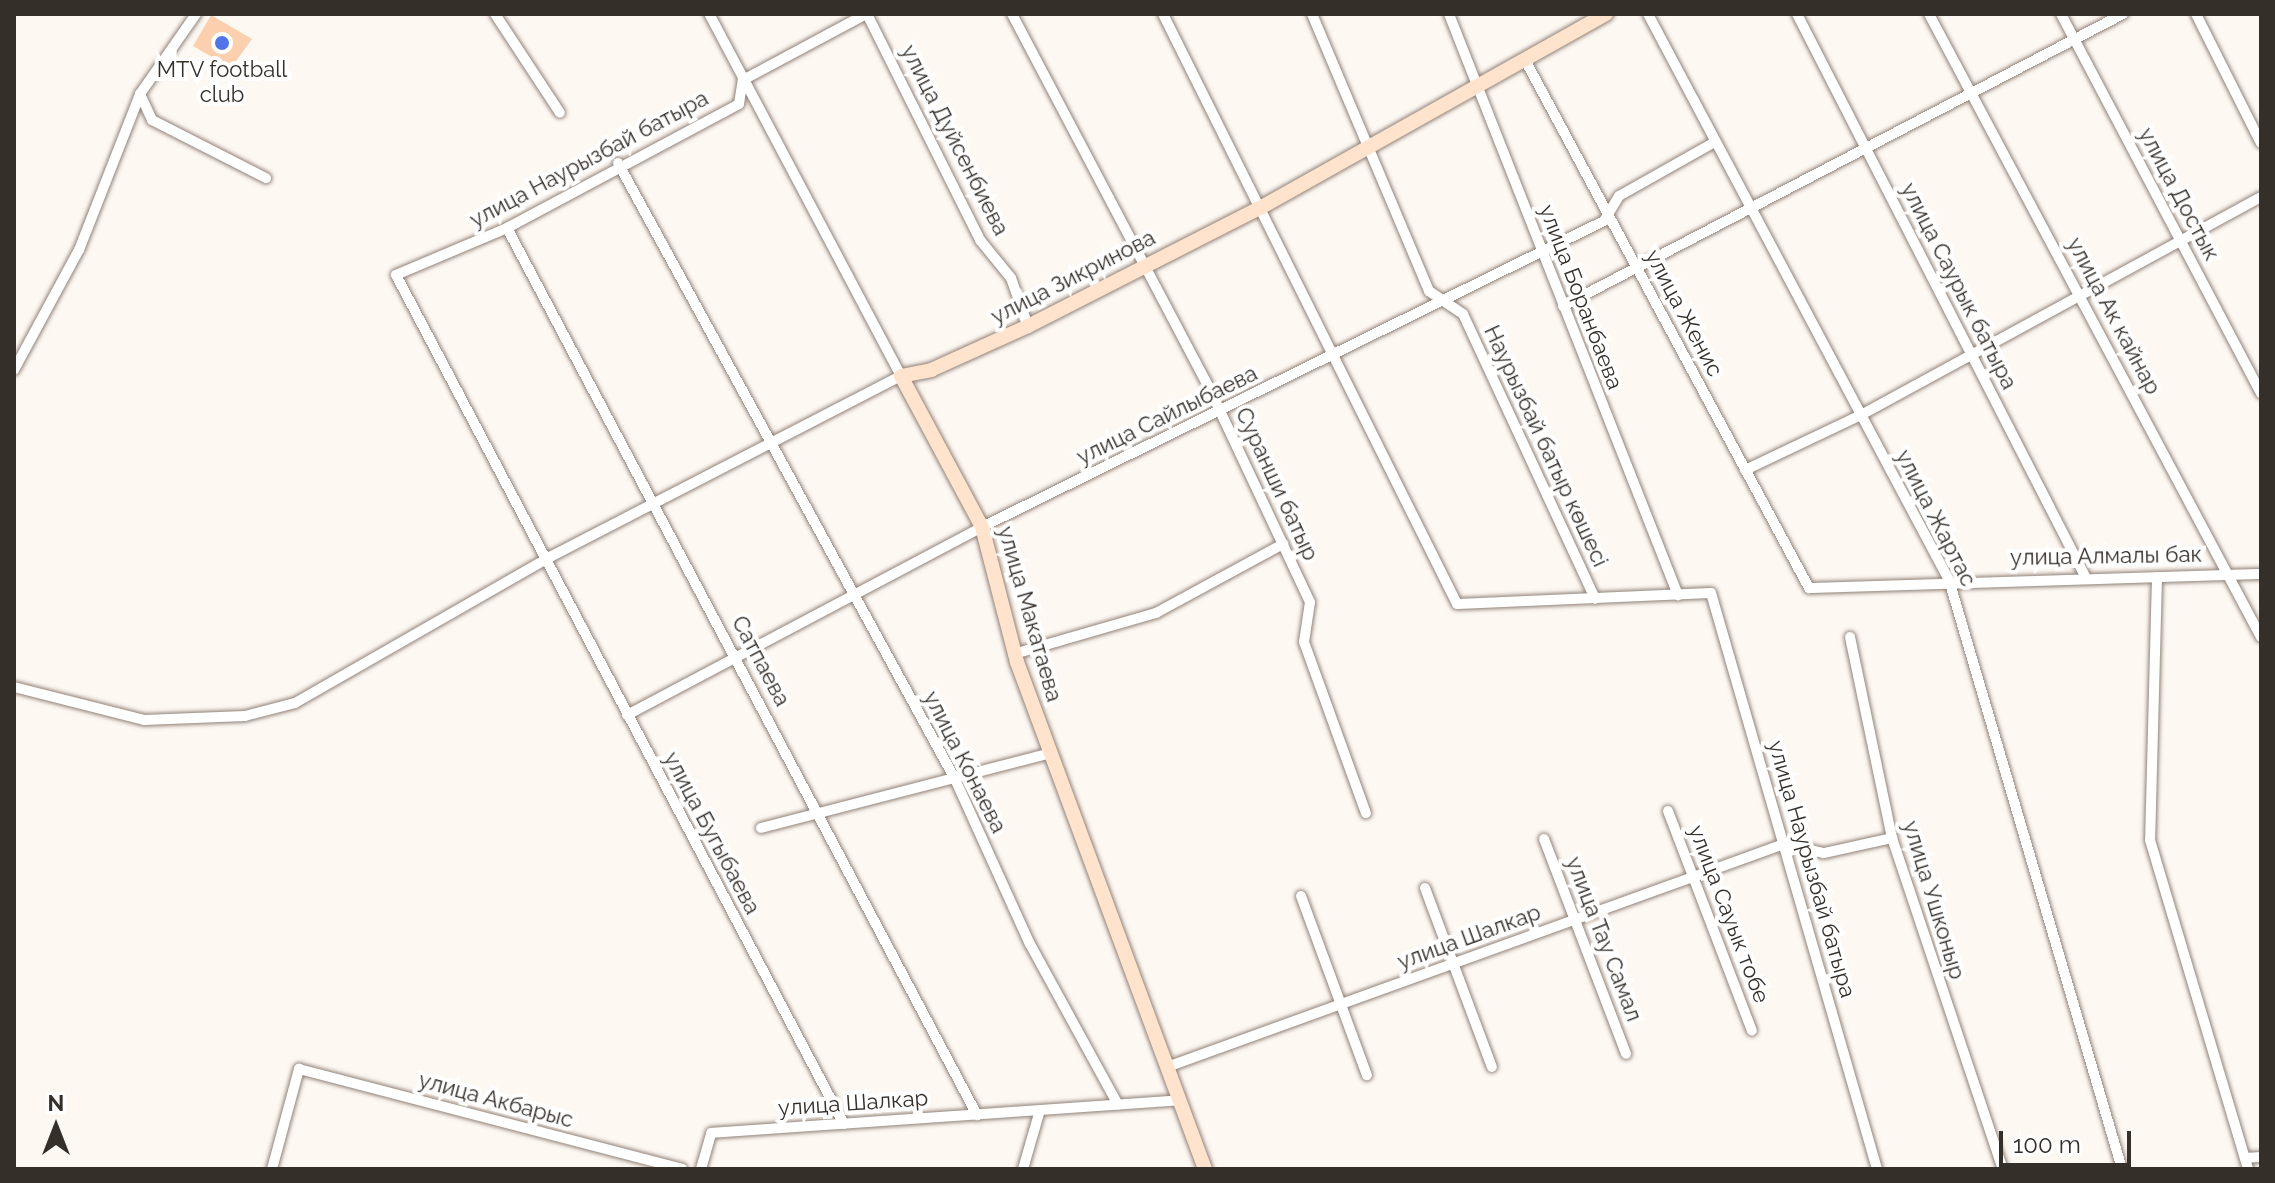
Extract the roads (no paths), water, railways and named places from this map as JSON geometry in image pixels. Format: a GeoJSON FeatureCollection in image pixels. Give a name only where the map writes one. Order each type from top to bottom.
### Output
{"type":"FeatureCollection","features":[{"type":"Feature","properties":{"kind":"street"},"geometry":{"type":"LineString","coordinates":[[14,370],[79,250],[140,94],[196,14]]}},
{"type":"Feature","properties":{"kind":"street"},"geometry":{"type":"LineString","coordinates":[[495,14],[560,113]]}},
{"type":"Feature","properties":{"kind":"street","name":"улица Макатаева"},"geometry":{"type":"LineString","coordinates":[[709,14],[982,527],[1014,654],[1205,1169]]}},
{"type":"Feature","properties":{"kind":"street"},"geometry":{"type":"LineString","coordinates":[[743,80],[866,14]]}},
{"type":"Feature","properties":{"kind":"street","name":"улица Дуйсенбиева"},"geometry":{"type":"LineString","coordinates":[[866,14],[980,240],[1011,278],[1028,326]]}},
{"type":"Feature","properties":{"kind":"street","name":"Суранши батыр"},"geometry":{"type":"LineString","coordinates":[[1012,14],[1221,412],[1283,544],[1312,610],[1304,642],[1366,813]]}},
{"type":"Feature","properties":{"kind":"street"},"geometry":{"type":"LineString","coordinates":[[1163,14],[1457,604],[1678,595]]}},
{"type":"Feature","properties":{"kind":"street","name":"Наурызбай батыр көшесі"},"geometry":{"type":"LineString","coordinates":[[1312,14],[1371,145],[1429,291],[1463,314],[1595,599]]}},
{"type":"Feature","properties":{"kind":"street","name":"улица Боранбаева"},"geometry":{"type":"LineString","coordinates":[[1449,14],[1678,595]]}},
{"type":"Feature","properties":{"kind":"street","name":"улица Зикринова"},"geometry":{"type":"LineString","coordinates":[[14,687],[144,720],[245,716],[295,703],[550,557],[766,442],[901,376],[931,370],[1028,326],[1260,208],[1606,14]]}},
{"type":"Feature","properties":{"kind":"street","name":"улица Жартас"},"geometry":{"type":"LineString","coordinates":[[1648,14],[1949,580],[2122,1169]]}},
{"type":"Feature","properties":{"kind":"street","name":"улица Саурык батыра"},"geometry":{"type":"LineString","coordinates":[[1797,14],[2085,576]]}},
{"type":"Feature","properties":{"kind":"street","name":"улица Ак кайнар"},"geometry":{"type":"LineString","coordinates":[[1929,14],[2261,637]]}},
{"type":"Feature","properties":{"kind":"street","name":"улица Достык"},"geometry":{"type":"LineString","coordinates":[[2061,14],[2261,394]]}},
{"type":"Feature","properties":{"kind":"street"},"geometry":{"type":"LineString","coordinates":[[1563,306],[1749,205],[2076,41],[2123,14]]}},
{"type":"Feature","properties":{"kind":"street"},"geometry":{"type":"LineString","coordinates":[[2196,14],[2261,143]]}},
{"type":"Feature","properties":{"kind":"street","name":"улица Женис"},"geometry":{"type":"LineString","coordinates":[[1524,58],[1809,588]]}},
{"type":"Feature","properties":{"kind":"street","name":"улица Наурызбай батыра"},"geometry":{"type":"LineString","coordinates":[[396,275],[507,228],[618,163],[739,104],[743,80]]}},
{"type":"Feature","properties":{"kind":"street"},"geometry":{"type":"LineString","coordinates":[[140,94],[152,120],[266,178]]}},
{"type":"Feature","properties":{"kind":"street","name":"улица Сайлыбаева"},"geometry":{"type":"LineString","coordinates":[[627,715],[738,660],[982,527],[1542,253],[1608,214],[1619,196],[1715,142]]}},
{"type":"Feature","properties":{"kind":"street","name":"улица Конаева"},"geometry":{"type":"LineString","coordinates":[[618,163],[766,442],[955,779],[1030,944],[1118,1105]]}},
{"type":"Feature","properties":{"kind":"street"},"geometry":{"type":"LineString","coordinates":[[1745,470],[1861,415],[2078,291],[2261,197]]}},
{"type":"Feature","properties":{"kind":"street","name":"Сатпаева"},"geometry":{"type":"LineString","coordinates":[[507,228],[977,1115]]}},
{"type":"Feature","properties":{"kind":"street","name":"улица Бугыбаева"},"geometry":{"type":"LineString","coordinates":[[396,275],[550,557],[627,715],[844,1124]]}},
{"type":"Feature","properties":{"kind":"street"},"geometry":{"type":"LineString","coordinates":[[1014,654],[1156,613],[1283,544]]}},
{"type":"Feature","properties":{"kind":"street","name":"улица Алмалы бак"},"geometry":{"type":"LineString","coordinates":[[1809,588],[1949,580],[2261,574]]}},
{"type":"Feature","properties":{"kind":"street"},"geometry":{"type":"LineString","coordinates":[[2157,577],[2150,840],[2247,1163],[2261,1157]]}},
{"type":"Feature","properties":{"kind":"street","name":"улица Наурызбай батыра"},"geometry":{"type":"LineString","coordinates":[[1678,595],[1711,593],[1877,1169]]}},
{"type":"Feature","properties":{"kind":"street","name":"улица Ушконыр"},"geometry":{"type":"LineString","coordinates":[[1850,637],[1892,838],[2003,1169]]}},
{"type":"Feature","properties":{"kind":"street"},"geometry":{"type":"LineString","coordinates":[[761,828],[1050,753]]}},
{"type":"Feature","properties":{"kind":"street","name":"улица Сауык тобе"},"geometry":{"type":"LineString","coordinates":[[1668,811],[1752,1031]]}},
{"type":"Feature","properties":{"kind":"street"},"geometry":{"type":"LineString","coordinates":[[1784,844],[1824,853],[1892,838]]}},
{"type":"Feature","properties":{"kind":"street","name":"улица Тау Самал"},"geometry":{"type":"LineString","coordinates":[[1544,839],[1626,1054]]}},
{"type":"Feature","properties":{"kind":"street","name":"улица Шалкар"},"geometry":{"type":"LineString","coordinates":[[1167,1067],[1784,844]]}},
{"type":"Feature","properties":{"kind":"street"},"geometry":{"type":"LineString","coordinates":[[1425,888],[1492,1067]]}},
{"type":"Feature","properties":{"kind":"street"},"geometry":{"type":"LineString","coordinates":[[1301,896],[1338,1006],[1367,1075]]}},
{"type":"Feature","properties":{"kind":"street","name":"улица Акбарыс"},"geometry":{"type":"LineString","coordinates":[[272,1169],[299,1069],[682,1169]]}},
{"type":"Feature","properties":{"kind":"street","name":"улица Шалкар"},"geometry":{"type":"LineString","coordinates":[[701,1169],[711,1133],[1179,1100]]}},
{"type":"Feature","properties":{"kind":"street"},"geometry":{"type":"LineString","coordinates":[[1023,1169],[1040,1110]]}},
{"type":"Feature","properties":{"kind":"place","name":"MTV football club"},"geometry":{"type":"Point","coordinates":[222,43]}}]}
